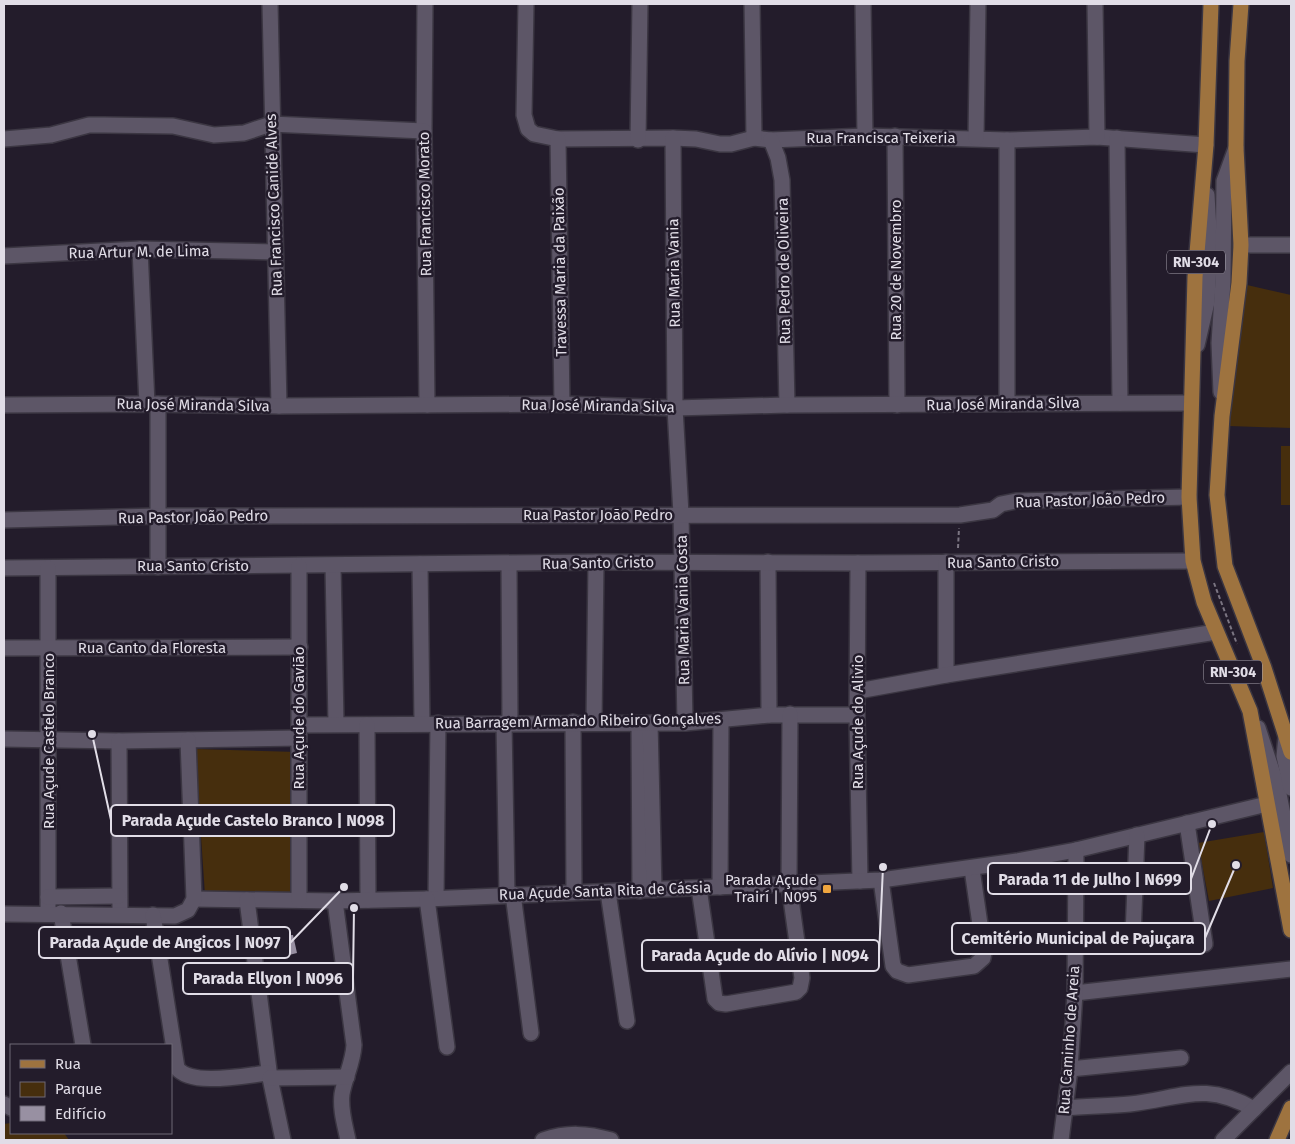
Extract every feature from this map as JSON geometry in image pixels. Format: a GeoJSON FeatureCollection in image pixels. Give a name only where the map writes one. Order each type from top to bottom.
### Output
{"type":"FeatureCollection","features":[{"type":"Feature","properties":{"kind":"main road","name":"RN-304"},"geometry":{"type":"LineString","coordinates":[[1211,4],[1205,163],[1195,277],[1189,497],[1193,561],[1216,632],[1250,711],[1291,930]]}},
{"type":"Feature","properties":{"kind":"main road","name":"RN-304"},"geometry":{"type":"LineString","coordinates":[[1241,4],[1237,61],[1236,148],[1241,245],[1239,283],[1222,416],[1217,495],[1225,566],[1264,668],[1291,752]]}},
{"type":"Feature","properties":{"kind":"main road"},"geometry":{"type":"LineString","coordinates":[[1277,1140],[1291,1108]]}},
{"type":"Feature","properties":{"kind":"street","name":"Rua Francisco Canidé Alves"},"geometry":{"type":"LineString","coordinates":[[270,4],[271,124],[279,406]]}},
{"type":"Feature","properties":{"kind":"street","name":"Rua Francisco Morato"},"geometry":{"type":"LineString","coordinates":[[425,4],[424,131],[427,405]]}},
{"type":"Feature","properties":{"kind":"street","name":"Rua Francisca Teixeria"},"geometry":{"type":"LineString","coordinates":[[526,4],[525,125],[534,134],[558,139],[638,140],[673,138],[731,144],[754,138],[771,140],[895,136],[1007,140],[1097,137],[1206,145]]}},
{"type":"Feature","properties":{"kind":"street"},"geometry":{"type":"LineString","coordinates":[[638,140],[640,4]]}},
{"type":"Feature","properties":{"kind":"street"},"geometry":{"type":"LineString","coordinates":[[752,4],[754,138]]}},
{"type":"Feature","properties":{"kind":"street"},"geometry":{"type":"LineString","coordinates":[[864,4],[864,136]]}},
{"type":"Feature","properties":{"kind":"street"},"geometry":{"type":"LineString","coordinates":[[976,138],[978,4]]}},
{"type":"Feature","properties":{"kind":"street"},"geometry":{"type":"LineString","coordinates":[[1095,4],[1097,137]]}},
{"type":"Feature","properties":{"kind":"street"},"geometry":{"type":"LineString","coordinates":[[4,139],[51,135],[89,125],[173,126],[201,133],[222,135],[257,130],[271,124],[424,131]]}},
{"type":"Feature","properties":{"kind":"street","name":"Rua 20 de Novembro"},"geometry":{"type":"LineString","coordinates":[[895,136],[897,405]]}},
{"type":"Feature","properties":{"kind":"street","name":"Rua Maria Vania"},"geometry":{"type":"LineString","coordinates":[[673,138],[675,408]]}},
{"type":"Feature","properties":{"kind":"street"},"geometry":{"type":"LineString","coordinates":[[1117,138],[1120,402]]}},
{"type":"Feature","properties":{"kind":"street","name":"Travessa Maria da Paixão"},"geometry":{"type":"LineString","coordinates":[[558,139],[562,404]]}},
{"type":"Feature","properties":{"kind":"street","name":"Rua Pedro de Oliveira"},"geometry":{"type":"LineString","coordinates":[[771,140],[778,158],[782,180],[787,405]]}},
{"type":"Feature","properties":{"kind":"street"},"geometry":{"type":"LineString","coordinates":[[1007,140],[1007,404]]}},
{"type":"Feature","properties":{"kind":"street"},"geometry":{"type":"LineString","coordinates":[[1222,416],[1219,343],[1223,281],[1224,181],[1236,148]]}},
{"type":"Feature","properties":{"kind":"street"},"geometry":{"type":"LineString","coordinates":[[1241,245],[1291,245]]}},
{"type":"Feature","properties":{"kind":"street"},"geometry":{"type":"LineString","coordinates":[[140,249],[152,404],[158,566]]}},
{"type":"Feature","properties":{"kind":"street","name":"Rua Artur M. de Lima"},"geometry":{"type":"LineString","coordinates":[[4,256],[140,249],[275,252]]}},
{"type":"Feature","properties":{"kind":"street","name":"Rua José Miranda Silva"},"geometry":{"type":"LineString","coordinates":[[4,405],[562,404],[675,408],[787,405],[1191,403]]}},
{"type":"Feature","properties":{"kind":"street","name":"Rua Maria Vania Costa"},"geometry":{"type":"LineString","coordinates":[[675,408],[681,514],[685,723]]}},
{"type":"Feature","properties":{"kind":"street","name":"Rua Pastor João Pedro"},"geometry":{"type":"LineString","coordinates":[[4,520],[157,516],[681,514],[960,516],[993,510],[1001,504],[1016,501],[1189,497]]}},
{"type":"Feature","properties":{"kind":"street","name":"Rua Santo Cristo"},"geometry":{"type":"LineString","coordinates":[[4,568],[596,562],[858,564],[1193,561]]}},
{"type":"Feature","properties":{"kind":"street"},"geometry":{"type":"LineString","coordinates":[[594,722],[596,562]]}},
{"type":"Feature","properties":{"kind":"street"},"geometry":{"type":"LineString","coordinates":[[768,562],[769,715]]}},
{"type":"Feature","properties":{"kind":"street"},"geometry":{"type":"LineString","coordinates":[[946,675],[952,562]]}},
{"type":"Feature","properties":{"kind":"street"},"geometry":{"type":"LineString","coordinates":[[420,564],[422,723]]}},
{"type":"Feature","properties":{"kind":"street"},"geometry":{"type":"LineString","coordinates":[[509,564],[507,723],[510,895],[531,1033]]}},
{"type":"Feature","properties":{"kind":"street","name":"Rua Açude do Alivio"},"geometry":{"type":"LineString","coordinates":[[858,564],[857,715],[860,881]]}},
{"type":"Feature","properties":{"kind":"street","name":"Rua Açude do Gavião"},"geometry":{"type":"LineString","coordinates":[[299,566],[299,900]]}},
{"type":"Feature","properties":{"kind":"street"},"geometry":{"type":"LineString","coordinates":[[333,566],[336,724]]}},
{"type":"Feature","properties":{"kind":"street","name":"Rua Açude Castelo Branco"},"geometry":{"type":"LineString","coordinates":[[48,568],[50,740],[48,897],[54,913],[83,1044]]}},
{"type":"Feature","properties":{"kind":"street"},"geometry":{"type":"LineString","coordinates":[[858,691],[1216,632]]}},
{"type":"Feature","properties":{"kind":"street","name":"Rua Canto da Floresta"},"geometry":{"type":"LineString","coordinates":[[4,648],[300,648]]}},
{"type":"Feature","properties":{"kind":"street"},"geometry":{"type":"LineString","coordinates":[[1250,711],[1278,789],[1291,855]]}},
{"type":"Feature","properties":{"kind":"street"},"geometry":{"type":"LineString","coordinates":[[699,888],[713,994],[720,1003],[726,1004],[796,992],[800,988],[802,978],[789,885],[790,714]]}},
{"type":"Feature","properties":{"kind":"street","name":"Rua Barragem Armando Ribeiro Gonçalves"},"geometry":{"type":"LineString","coordinates":[[4,739],[188,740],[299,731],[336,724],[685,723],[790,714],[857,715]]}},
{"type":"Feature","properties":{"kind":"street"},"geometry":{"type":"LineString","coordinates":[[720,887],[722,720]]}},
{"type":"Feature","properties":{"kind":"street"},"geometry":{"type":"LineString","coordinates":[[573,722],[574,892]]}},
{"type":"Feature","properties":{"kind":"street"},"geometry":{"type":"LineString","coordinates":[[438,723],[432,899],[448,1047]]}},
{"type":"Feature","properties":{"kind":"street"},"geometry":{"type":"LineString","coordinates":[[644,723],[647,890]]}},
{"type":"Feature","properties":{"kind":"street"},"geometry":{"type":"LineString","coordinates":[[367,725],[368,900]]}},
{"type":"Feature","properties":{"kind":"street"},"geometry":{"type":"LineString","coordinates":[[1286,737],[1284,756],[1291,788]]}},
{"type":"Feature","properties":{"kind":"street"},"geometry":{"type":"LineString","coordinates":[[4,914],[179,915],[188,910],[194,898],[188,740]]}},
{"type":"Feature","properties":{"kind":"street"},"geometry":{"type":"LineString","coordinates":[[119,741],[118,896],[120,914]]}},
{"type":"Feature","properties":{"kind":"street","name":"Rua Açude Santa Rita de Cássia"},"geometry":{"type":"LineString","coordinates":[[194,898],[335,901],[432,899],[881,880],[972,869],[1076,850],[1267,804]]}},
{"type":"Feature","properties":{"kind":"street"},"geometry":{"type":"LineString","coordinates":[[1187,823],[1205,944]]}},
{"type":"Feature","properties":{"kind":"street"},"geometry":{"type":"LineString","coordinates":[[1134,936],[1137,835]]}},
{"type":"Feature","properties":{"kind":"street","name":"Rua Caminho de Areia"},"geometry":{"type":"LineString","coordinates":[[1061,1140],[1070,1069],[1075,993],[1076,850]]}},
{"type":"Feature","properties":{"kind":"street"},"geometry":{"type":"LineString","coordinates":[[881,880],[893,966],[897,971],[908,974],[974,966],[983,958],[984,952],[972,869]]}},
{"type":"Feature","properties":{"kind":"street"},"geometry":{"type":"LineString","coordinates":[[608,892],[626,1021]]}},
{"type":"Feature","properties":{"kind":"street"},"geometry":{"type":"LineString","coordinates":[[48,897],[118,896]]}},
{"type":"Feature","properties":{"kind":"street"},"geometry":{"type":"LineString","coordinates":[[247,900],[269,1075],[283,1140]]}},
{"type":"Feature","properties":{"kind":"street"},"geometry":{"type":"LineString","coordinates":[[335,901],[354,1045],[353,1061],[347,1077],[342,1104],[348,1140]]}},
{"type":"Feature","properties":{"kind":"street"},"geometry":{"type":"LineString","coordinates":[[153,915],[177,1068],[187,1076],[199,1079],[269,1075],[347,1077]]}},
{"type":"Feature","properties":{"kind":"street"},"geometry":{"type":"LineString","coordinates":[[1075,993],[1291,969]]}},
{"type":"Feature","properties":{"kind":"street"},"geometry":{"type":"LineString","coordinates":[[1070,1069],[1181,1058]]}},
{"type":"Feature","properties":{"kind":"street"},"geometry":{"type":"LineString","coordinates":[[1223,1140],[1291,1072]]}},
{"type":"Feature","properties":{"kind":"street"},"geometry":{"type":"LineString","coordinates":[[1065,1108],[1130,1104],[1202,1093],[1233,1097],[1254,1109]]}},
{"type":"Feature","properties":{"kind":"street"},"geometry":{"type":"LineString","coordinates":[[543,1140],[564,1134],[598,1136],[611,1140]]}},
{"type":"Feature","properties":{"kind":"path"},"geometry":{"type":"LineString","coordinates":[[952,562],[960,516]]}},
{"type":"Feature","properties":{"kind":"green space"},"geometry":{"type":"Polygon","coordinates":[[[1247,285],[1291,295],[1291,428],[1229,426],[1247,285]]]}},
{"type":"Feature","properties":{"kind":"green space"},"geometry":{"type":"Polygon","coordinates":[[[1281,446],[1291,446],[1291,505],[1281,505],[1281,446]]]}},
{"type":"Feature","properties":{"kind":"green space"},"geometry":{"type":"Polygon","coordinates":[[[195,749],[297,752],[298,895],[205,895],[195,749]]]}},
{"type":"Feature","properties":{"kind":"green space"},"geometry":{"type":"Polygon","coordinates":[[[1264,832],[1273,888],[1209,901],[1198,843],[1264,832]]]}},
{"type":"Feature","properties":{"kind":"green space"},"geometry":{"type":"Polygon","coordinates":[[[10,1123],[10,1134],[65,1134],[69,1140],[4,1140],[4,1124],[10,1123]]]}},
{"type":"Feature","properties":{"kind":"building"},"geometry":{"type":"Polygon","coordinates":[[[293,935],[297,953],[281,957],[276,936],[293,935]]]}},
{"type":"Feature","properties":{"kind":"place","name":"Parada Açude Castelo Branco | N098"},"geometry":{"type":"Point","coordinates":[92,734]}},
{"type":"Feature","properties":{"kind":"place","name":"Parada 11 de Julho | N699"},"geometry":{"type":"Point","coordinates":[1212,824]}},
{"type":"Feature","properties":{"kind":"place","name":"Cemitério Municipal de Pajuçara"},"geometry":{"type":"Point","coordinates":[1236,865]}},
{"type":"Feature","properties":{"kind":"place","name":"Parada Açude do Alívio | N094"},"geometry":{"type":"Point","coordinates":[883,867]}},
{"type":"Feature","properties":{"kind":"place","name":"Parada Açude de Angicos | N097"},"geometry":{"type":"Point","coordinates":[344,887]}},
{"type":"Feature","properties":{"kind":"place","name":"Parada Açude Trairí | N095"},"geometry":{"type":"Point","coordinates":[827,889]}},
{"type":"Feature","properties":{"kind":"place","name":"Parada Ellyon | N096"},"geometry":{"type":"Point","coordinates":[354,908]}}]}
